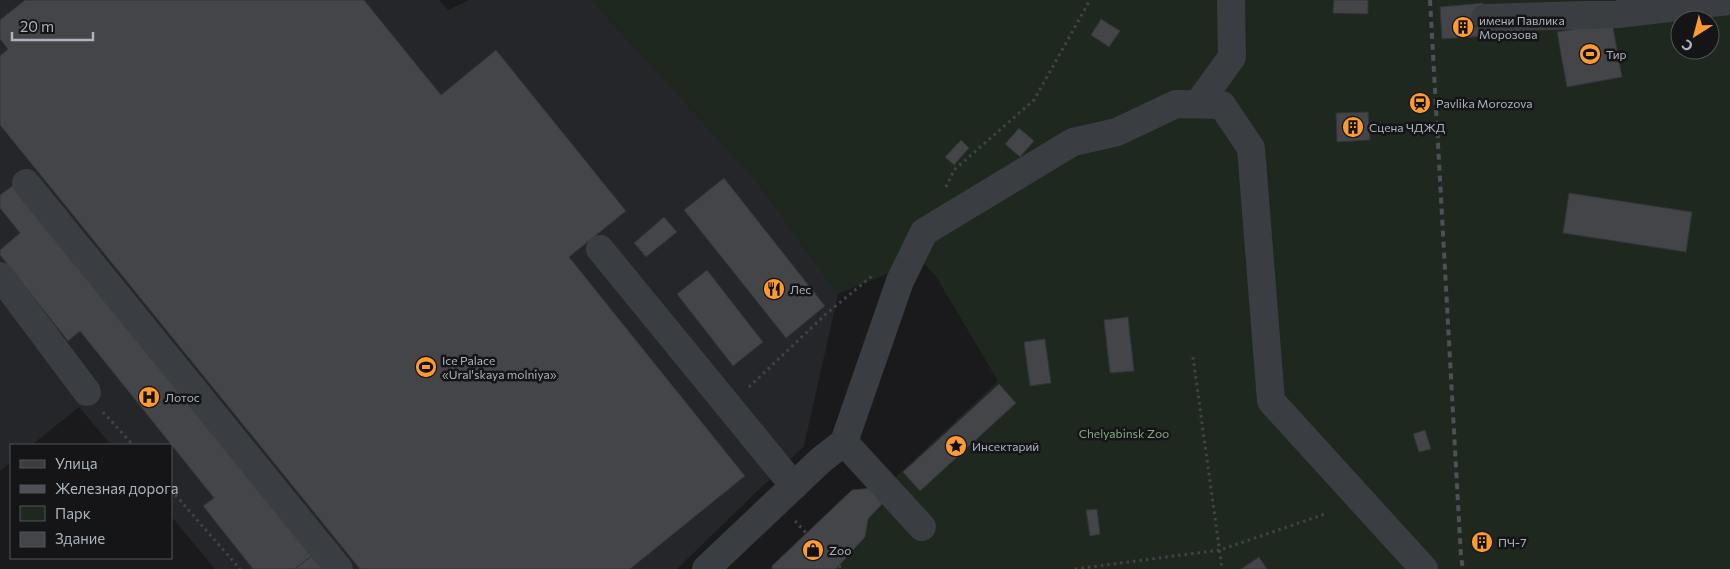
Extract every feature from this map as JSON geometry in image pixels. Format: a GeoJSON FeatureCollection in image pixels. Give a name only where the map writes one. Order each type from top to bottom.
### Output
{"type":"FeatureCollection","features":[{"type":"Feature","properties":{"kind":"street"},"geometry":{"type":"LineString","coordinates":[[1198,104],[1232,57],[1231,0]]}},
{"type":"Feature","properties":{"kind":"street"},"geometry":{"type":"LineString","coordinates":[[1484,18],[1618,7],[1730,1]]}},
{"type":"Feature","properties":{"kind":"street"},"geometry":{"type":"LineString","coordinates":[[706,569],[821,460],[844,442],[900,281],[924,232],[1073,142],[1117,132],[1176,104],[1222,104],[1251,148],[1271,400],[1424,569]]}},
{"type":"Feature","properties":{"kind":"street"},"geometry":{"type":"LineString","coordinates":[[26,183],[339,569]]}},
{"type":"Feature","properties":{"kind":"street"},"geometry":{"type":"LineString","coordinates":[[600,249],[794,486]]}},
{"type":"Feature","properties":{"kind":"street"},"geometry":{"type":"LineString","coordinates":[[0,276],[87,392]]}},
{"type":"Feature","properties":{"kind":"street"},"geometry":{"type":"LineString","coordinates":[[844,442],[922,527]]}},
{"type":"Feature","properties":{"kind":"path"},"geometry":{"type":"LineString","coordinates":[[945,188],[954,170],[1034,100],[1090,0]]}},
{"type":"Feature","properties":{"kind":"path"},"geometry":{"type":"LineString","coordinates":[[747,389],[826,314],[879,270]]}},
{"type":"Feature","properties":{"kind":"path"},"geometry":{"type":"LineString","coordinates":[[1193,357],[1222,569]]}},
{"type":"Feature","properties":{"kind":"path"},"geometry":{"type":"LineString","coordinates":[[87,392],[132,444]]}},
{"type":"Feature","properties":{"kind":"path"},"geometry":{"type":"LineString","coordinates":[[172,491],[240,569]]}},
{"type":"Feature","properties":{"kind":"path"},"geometry":{"type":"LineString","coordinates":[[1075,569],[1220,550],[1325,514]]}},
{"type":"Feature","properties":{"kind":"path"},"geometry":{"type":"LineString","coordinates":[[793,519],[806,534]]}},
{"type":"Feature","properties":{"kind":"shaded area","name":"Ice Palace «Ural'skaya molniya»"},"geometry":{"type":"Polygon","coordinates":[[[0,0],[439,0],[448,10],[469,0],[592,0],[757,181],[838,294],[804,446],[677,569],[215,569],[172,517],[172,444],[110,444],[79,407],[33,444],[10,444],[10,463],[0,471],[0,0]]]}},
{"type":"Feature","properties":{"kind":"green space","name":"Chelyabinsk Zoo"},"geometry":{"type":"Polygon","coordinates":[[[592,0],[1730,0],[1730,569],[772,569],[772,566],[852,490],[886,486],[998,381],[937,278],[921,260],[838,294],[757,181],[592,0]]]}},
{"type":"Feature","properties":{"kind":"building","name":"Ice Palace «Ural'skaya molniya»"},"geometry":{"type":"Polygon","coordinates":[[[25,0],[364,0],[441,95],[496,50],[626,211],[569,257],[745,476],[630,569],[360,569],[0,125],[0,56],[8,49],[0,39],[0,20],[25,0]]]}},
{"type":"Feature","properties":{"kind":"building"},"geometry":{"type":"Polygon","coordinates":[[[1334,0],[1368,0],[1368,14],[1333,13],[1334,0]]]}},
{"type":"Feature","properties":{"kind":"building","name":"имени Павлика Морозова"},"geometry":{"type":"Polygon","coordinates":[[[1483,3],[1486,36],[1442,39],[1440,7],[1483,3]]]}},
{"type":"Feature","properties":{"kind":"building"},"geometry":{"type":"Polygon","coordinates":[[[1101,19],[1120,31],[1109,47],[1091,35],[1101,19]]]}},
{"type":"Feature","properties":{"kind":"building","name":"Тир"},"geometry":{"type":"Polygon","coordinates":[[[1612,22],[1622,77],[1567,87],[1557,32],[1612,22]]]}},
{"type":"Feature","properties":{"kind":"building","name":"Сцена ЧДЖД"},"geometry":{"type":"Polygon","coordinates":[[[1368,112],[1370,140],[1337,142],[1336,113],[1368,112]]]}},
{"type":"Feature","properties":{"kind":"building"},"geometry":{"type":"Polygon","coordinates":[[[1019,128],[1034,141],[1020,157],[1005,144],[1019,128]]]}},
{"type":"Feature","properties":{"kind":"building"},"geometry":{"type":"Polygon","coordinates":[[[961,140],[969,148],[954,165],[945,157],[961,140]]]}},
{"type":"Feature","properties":{"kind":"building"},"geometry":{"type":"Polygon","coordinates":[[[724,178],[825,306],[786,338],[684,210],[724,178]]]}},
{"type":"Feature","properties":{"kind":"building"},"geometry":{"type":"Polygon","coordinates":[[[15,184],[313,555],[295,569],[253,569],[203,506],[214,498],[172,444],[80,331],[68,341],[0,255],[0,250],[20,233],[0,208],[0,195],[15,184]]]}},
{"type":"Feature","properties":{"kind":"building"},"geometry":{"type":"Polygon","coordinates":[[[1569,193],[1692,212],[1686,252],[1563,233],[1569,193]]]}},
{"type":"Feature","properties":{"kind":"building"},"geometry":{"type":"Polygon","coordinates":[[[664,217],[677,232],[646,257],[634,243],[664,217]]]}},
{"type":"Feature","properties":{"kind":"building"},"geometry":{"type":"Polygon","coordinates":[[[707,270],[763,342],[733,366],[677,294],[707,270]]]}},
{"type":"Feature","properties":{"kind":"building"},"geometry":{"type":"Polygon","coordinates":[[[1128,317],[1134,371],[1110,373],[1104,320],[1128,317]]]}},
{"type":"Feature","properties":{"kind":"building"},"geometry":{"type":"Polygon","coordinates":[[[1045,339],[1051,383],[1030,386],[1024,342],[1045,339]]]}},
{"type":"Feature","properties":{"kind":"building"},"geometry":{"type":"Polygon","coordinates":[[[999,384],[1016,403],[920,491],[903,472],[999,384]]]}},
{"type":"Feature","properties":{"kind":"building"},"geometry":{"type":"Polygon","coordinates":[[[1425,430],[1431,449],[1419,452],[1413,434],[1425,430]]]}},
{"type":"Feature","properties":{"kind":"building"},"geometry":{"type":"Polygon","coordinates":[[[873,488],[886,500],[868,519],[865,537],[836,569],[772,569],[772,566],[852,490],[873,488]]]}},
{"type":"Feature","properties":{"kind":"building"},"geometry":{"type":"Polygon","coordinates":[[[1097,509],[1100,534],[1090,536],[1086,510],[1097,509]]]}},
{"type":"Feature","properties":{"kind":"building","name":"ПЧ-7"},"geometry":{"type":"Polygon","coordinates":[[[1486,536],[1488,545],[1478,547],[1477,538],[1486,536]]]}},
{"type":"Feature","properties":{"kind":"building"},"geometry":{"type":"Polygon","coordinates":[[[313,555],[324,569],[295,569],[313,555]]]}},
{"type":"Feature","properties":{"kind":"building"},"geometry":{"type":"Polygon","coordinates":[[[1259,557],[1267,569],[1241,569],[1259,557]]]}},
{"type":"Feature","properties":{"kind":"railway"},"geometry":{"type":"LineString","coordinates":[[1430,0],[1463,569]]}},
{"type":"Feature","properties":{"kind":"place","name":"имени Павлика Морозова"},"geometry":{"type":"Point","coordinates":[1463,27]}},
{"type":"Feature","properties":{"kind":"place","name":"Тир"},"geometry":{"type":"Point","coordinates":[1590,54]}},
{"type":"Feature","properties":{"kind":"place","name":"Pavlika Morozova"},"geometry":{"type":"Point","coordinates":[1420,103]}},
{"type":"Feature","properties":{"kind":"place","name":"Сцена ЧДЖД"},"geometry":{"type":"Point","coordinates":[1353,127]}},
{"type":"Feature","properties":{"kind":"place","name":"Лес"},"geometry":{"type":"Point","coordinates":[774,289]}},
{"type":"Feature","properties":{"kind":"place","name":"Ice Palace «Ural'skaya molniya»"},"geometry":{"type":"Point","coordinates":[426,367]}},
{"type":"Feature","properties":{"kind":"place","name":"Лотос"},"geometry":{"type":"Point","coordinates":[149,397]}},
{"type":"Feature","properties":{"kind":"place","name":"Инсектарий"},"geometry":{"type":"Point","coordinates":[956,446]}},
{"type":"Feature","properties":{"kind":"place","name":"ПЧ-7"},"geometry":{"type":"Point","coordinates":[1482,542]}},
{"type":"Feature","properties":{"kind":"place","name":"Zoo"},"geometry":{"type":"Point","coordinates":[813,550]}}]}
